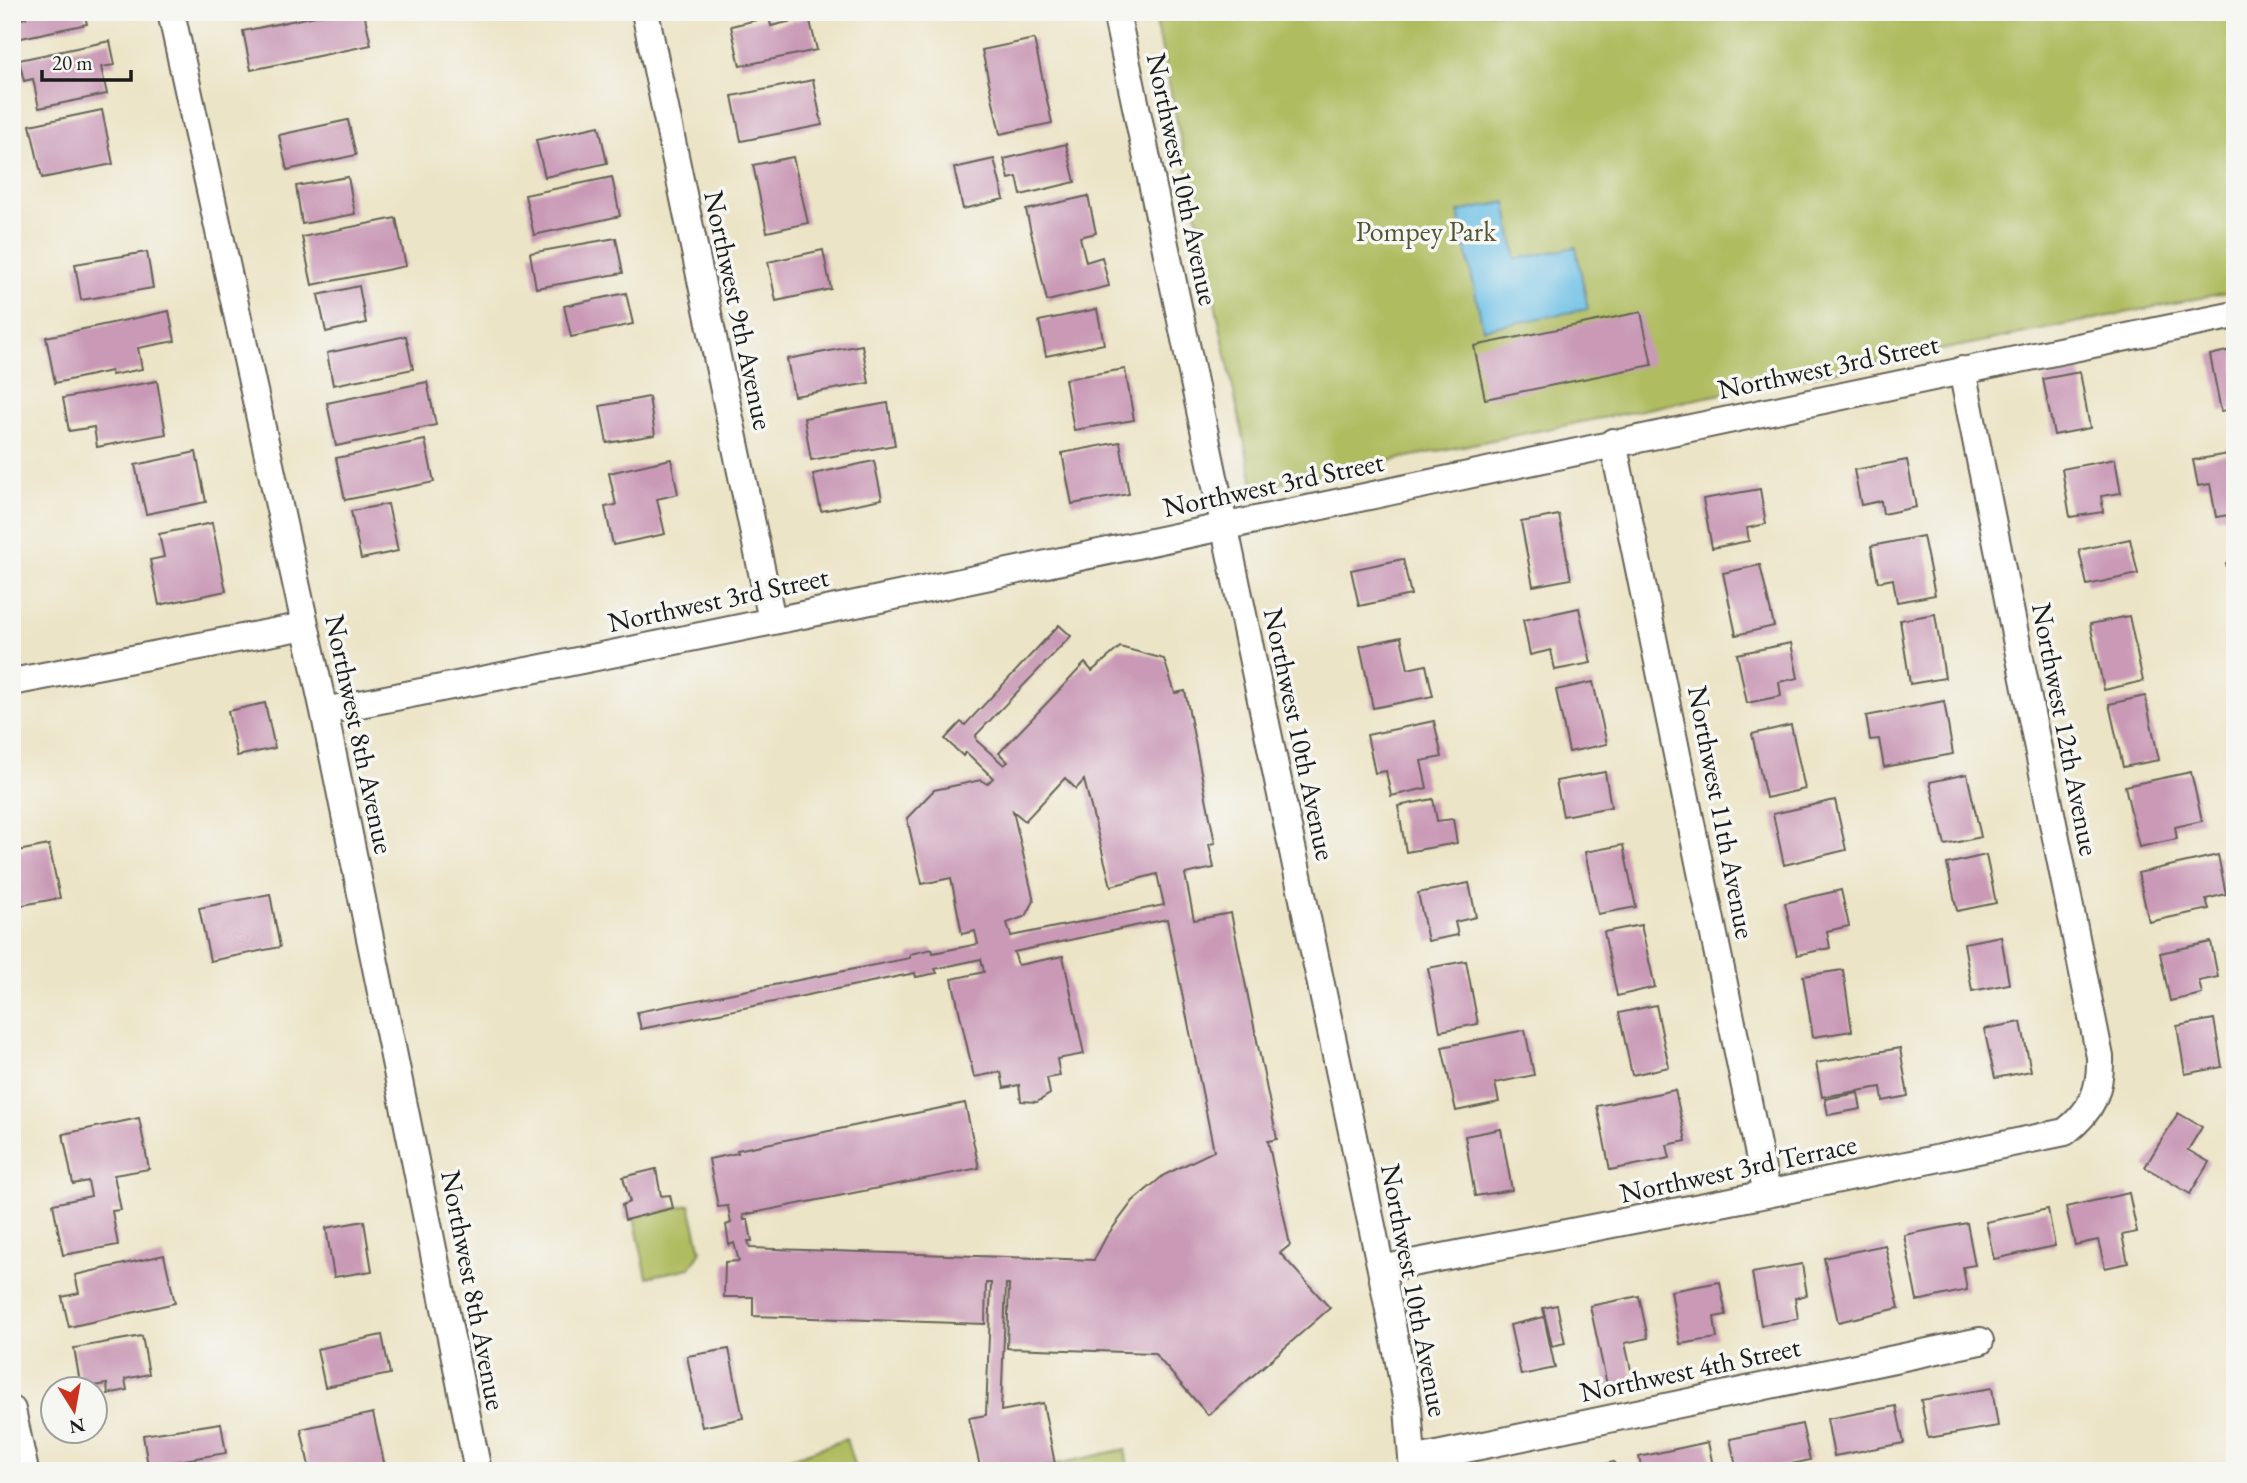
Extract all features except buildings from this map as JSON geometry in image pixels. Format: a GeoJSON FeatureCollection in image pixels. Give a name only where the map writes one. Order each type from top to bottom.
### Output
{"type":"FeatureCollection","features":[{"type":"Feature","properties":{"kind":"street","name":"Northwest 8th Avenue"},"geometry":{"type":"LineString","coordinates":[[171,12],[324,711],[478,1471]]}},
{"type":"Feature","properties":{"kind":"street","name":"Northwest 9th Avenue"},"geometry":{"type":"LineString","coordinates":[[645,12],[772,620]]}},
{"type":"Feature","properties":{"kind":"street","name":"Northwest 10th Avenue"},"geometry":{"type":"LineString","coordinates":[[1116,12],[1381,1269],[1408,1408],[1413,1465]]}},
{"type":"Feature","properties":{"kind":"street","name":"Northwest 3rd Street"},"geometry":{"type":"LineString","coordinates":[[324,711],[1224,528],[1613,442],[2235,315]]}},
{"type":"Feature","properties":{"kind":"street","name":"Northwest 12th Avenue"},"geometry":{"type":"LineString","coordinates":[[1962,370],[2100,1057],[2101,1080],[2095,1101]]}},
{"type":"Feature","properties":{"kind":"street","name":"Northwest 11th Avenue"},"geometry":{"type":"LineString","coordinates":[[1613,442],[1767,1194]]}},
{"type":"Feature","properties":{"kind":"street"},"geometry":{"type":"LineString","coordinates":[[12,682],[305,626]]}},
{"type":"Feature","properties":{"kind":"street","name":"Northwest 3rd Terrace"},"geometry":{"type":"LineString","coordinates":[[1381,1269],[1767,1194],[2065,1132],[2082,1118],[2095,1101]]}},
{"type":"Feature","properties":{"kind":"street","name":"Northwest 4th Street"},"geometry":{"type":"LineString","coordinates":[[1413,1465],[1980,1341]]}},
{"type":"Feature","properties":{"kind":"street"},"geometry":{"type":"LineString","coordinates":[[12,1410],[25,1471]]}},
{"type":"Feature","properties":{"kind":"green space","name":"Pompey Park"},"geometry":{"type":"Polygon","coordinates":[[[1154,12],[2235,12],[2235,291],[1254,488],[1154,12]]]}},
{"type":"Feature","properties":{"kind":"green space"},"geometry":{"type":"Polygon","coordinates":[[[690,1205],[701,1251],[690,1268],[647,1277],[634,1217],[690,1205]]]}},
{"type":"Feature","properties":{"kind":"green space"},"geometry":{"type":"Polygon","coordinates":[[[846,1439],[856,1471],[759,1469],[846,1439]]]}},
{"type":"Feature","properties":{"kind":"green space"},"geometry":{"type":"Polygon","coordinates":[[[1125,1449],[1129,1471],[1025,1471],[1125,1449]]]}},
{"type":"Feature","properties":{"kind":"water"},"geometry":{"type":"Polygon","coordinates":[[[1506,202],[1516,259],[1576,247],[1588,309],[1483,329],[1458,212],[1506,202]]]}}]}
